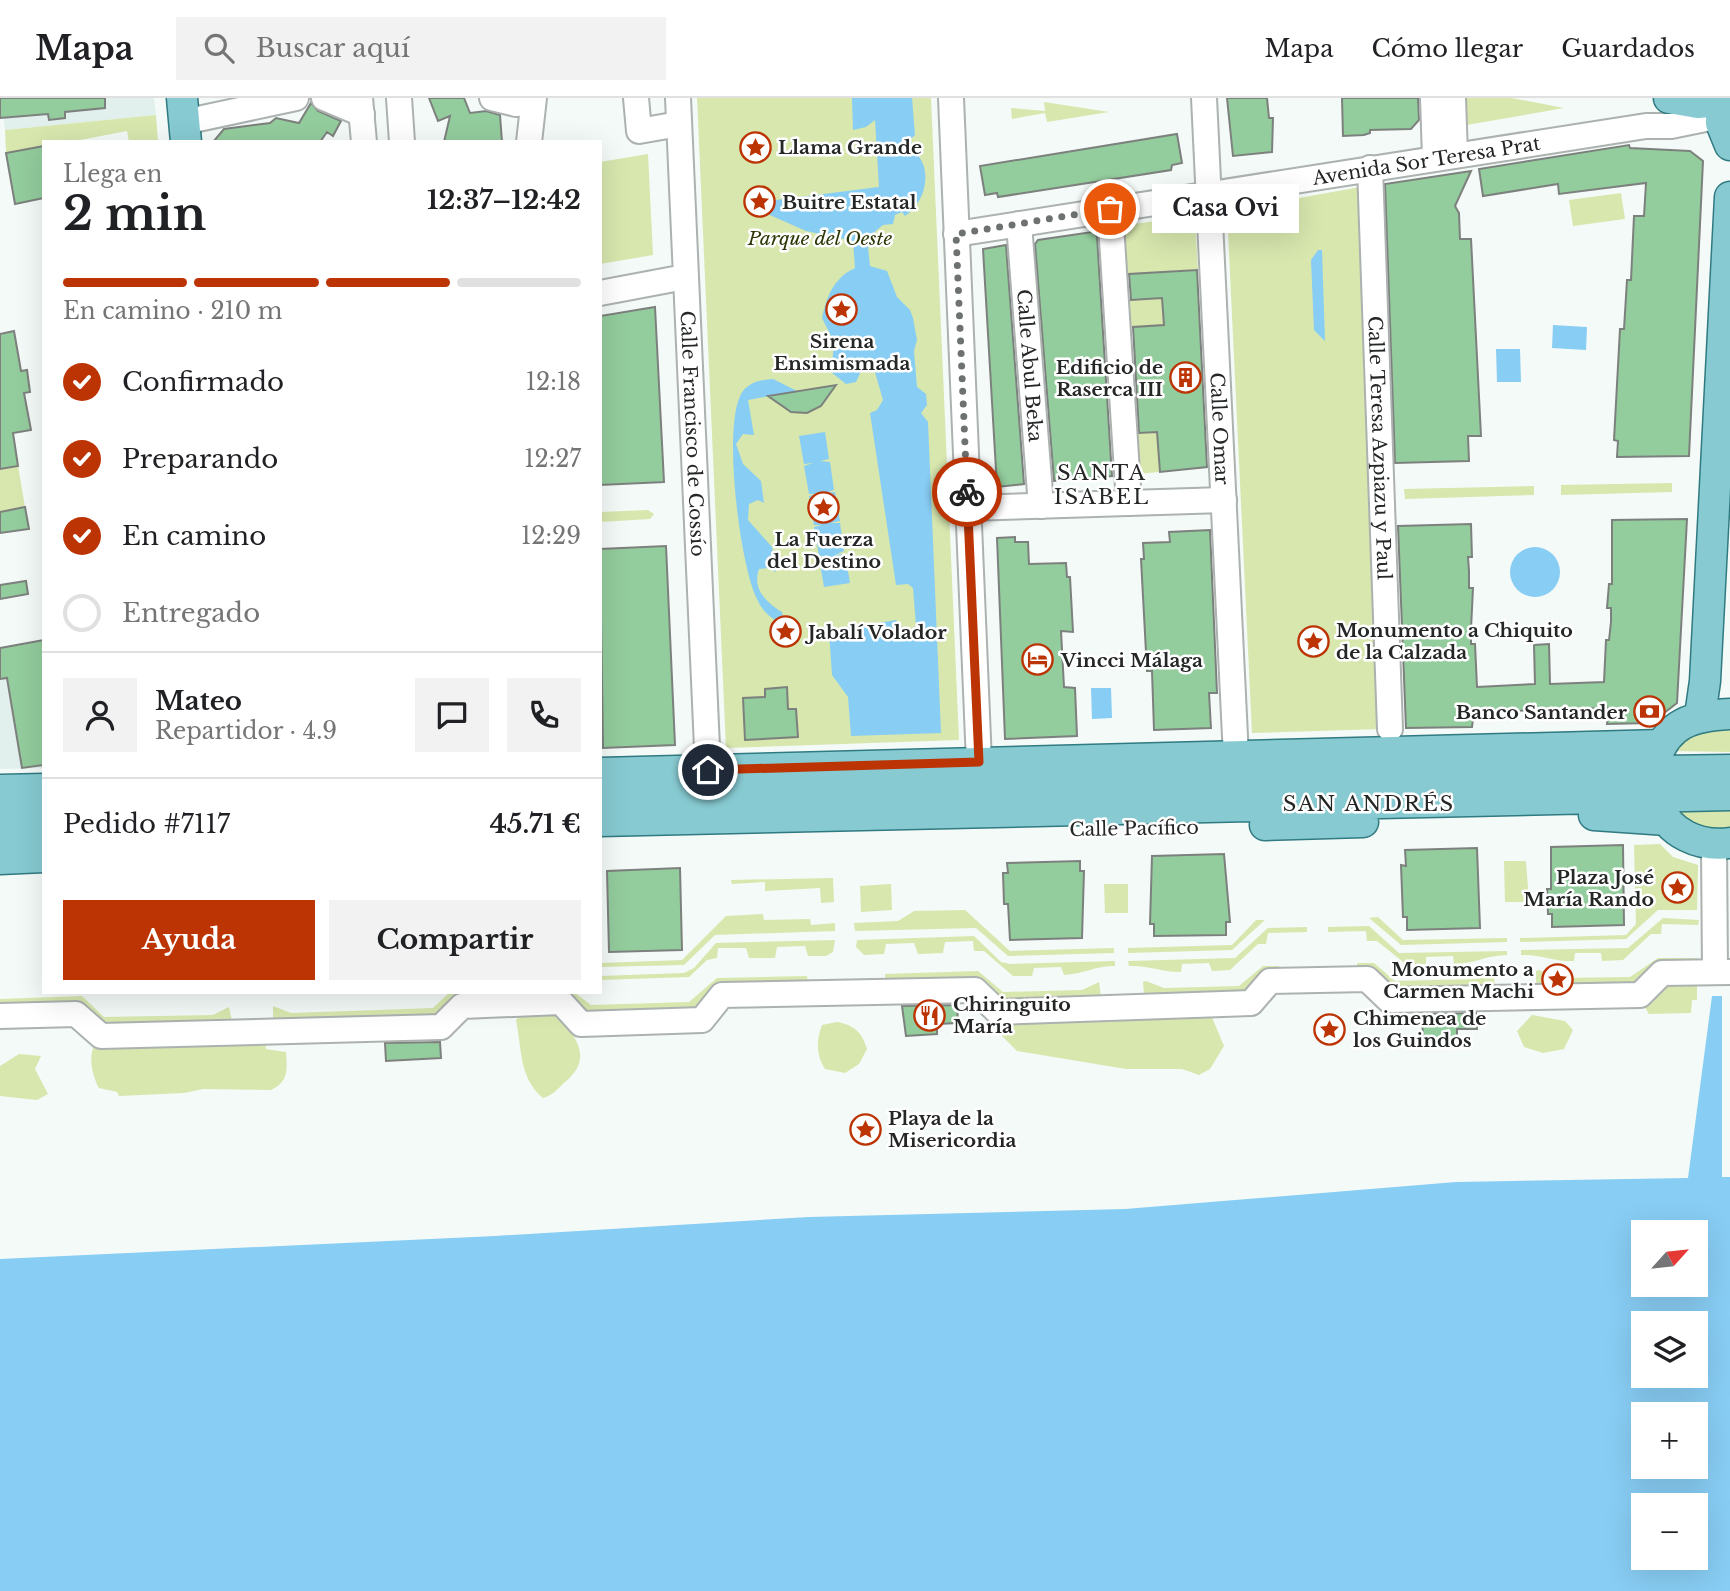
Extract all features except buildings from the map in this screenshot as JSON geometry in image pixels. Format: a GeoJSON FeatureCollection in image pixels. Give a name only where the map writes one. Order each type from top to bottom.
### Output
{"type":"FeatureCollection","features":[{"type":"Feature","properties":{"kind":"main road"},"geometry":{"type":"LineString","coordinates":[[1713,104],[1724,137],[1730,145]]}},
{"type":"Feature","properties":{"kind":"main road"},"geometry":{"type":"LineString","coordinates":[[1700,716],[1706,681],[1730,197]]}},
{"type":"Feature","properties":{"kind":"main road"},"geometry":{"type":"LineString","coordinates":[[1730,604],[1725,683],[1730,705]]}},
{"type":"Feature","properties":{"kind":"main road"},"geometry":{"type":"LineString","coordinates":[[1659,783],[1673,730],[1700,716],[1730,715]]}},
{"type":"Feature","properties":{"kind":"main road","name":"Calle Pacífico"},"geometry":{"type":"LineString","coordinates":[[602,774],[1236,757],[1659,783],[1730,795]]}},
{"type":"Feature","properties":{"kind":"main road","name":"Calle Pacífico"},"geometry":{"type":"LineString","coordinates":[[602,821],[1659,783],[1730,771]]}},
{"type":"Feature","properties":{"kind":"main road","name":"Calle Pacífico"},"geometry":{"type":"LineString","coordinates":[[602,796],[1659,783]]}},
{"type":"Feature","properties":{"kind":"main road","name":"Calle Pacífico"},"geometry":{"type":"LineString","coordinates":[[602,842],[1617,815],[1659,783]]}},
{"type":"Feature","properties":{"kind":"main road","name":"Calle Pacífico"},"geometry":{"type":"LineString","coordinates":[[1659,783],[1680,833],[1722,844]]}},
{"type":"Feature","properties":{"kind":"main road"},"geometry":{"type":"LineString","coordinates":[[0,790],[42,789]]}},
{"type":"Feature","properties":{"kind":"main road"},"geometry":{"type":"LineString","coordinates":[[0,814],[42,813]]}},
{"type":"Feature","properties":{"kind":"main road"},"geometry":{"type":"LineString","coordinates":[[0,836],[42,835]]}},
{"type":"Feature","properties":{"kind":"main road"},"geometry":{"type":"LineString","coordinates":[[0,859],[42,857]]}},
{"type":"Feature","properties":{"kind":"street"},"geometry":{"type":"LineString","coordinates":[[184,121],[296,98]]}},
{"type":"Feature","properties":{"kind":"street"},"geometry":{"type":"LineString","coordinates":[[324,98],[361,106],[364,140]]}},
{"type":"Feature","properties":{"kind":"street"},"geometry":{"type":"LineString","coordinates":[[399,98],[402,140]]}},
{"type":"Feature","properties":{"kind":"street"},"geometry":{"type":"LineString","coordinates":[[473,98],[492,98],[516,104],[534,101],[529,140]]}},
{"type":"Feature","properties":{"kind":"street"},"geometry":{"type":"LineString","coordinates":[[636,98],[639,131],[679,124]]}},
{"type":"Feature","properties":{"kind":"street","name":"Calle Francisco de Cossío"},"geometry":{"type":"LineString","coordinates":[[678,98],[708,770]]}},
{"type":"Feature","properties":{"kind":"street"},"geometry":{"type":"LineString","coordinates":[[951,98],[979,762]]}},
{"type":"Feature","properties":{"kind":"street","name":"Calle Omar"},"geometry":{"type":"LineString","coordinates":[[1204,98],[1236,757]]}},
{"type":"Feature","properties":{"kind":"street"},"geometry":{"type":"LineString","coordinates":[[1433,98],[1445,157]]}},
{"type":"Feature","properties":{"kind":"street"},"geometry":{"type":"LineString","coordinates":[[1445,157],[1453,98]]}},
{"type":"Feature","properties":{"kind":"street","name":"Avenida Sor Teresa Prat"},"geometry":{"type":"LineString","coordinates":[[956,234],[1370,167],[1646,126],[1671,126],[1713,104]]}},
{"type":"Feature","properties":{"kind":"street","name":"Calle Teresa Azpiazu y Paul"},"geometry":{"type":"LineString","coordinates":[[1370,167],[1390,729]]}},
{"type":"Feature","properties":{"kind":"street"},"geometry":{"type":"LineString","coordinates":[[1110,209],[1129,503]]}},
{"type":"Feature","properties":{"kind":"street","name":"Calle Abul Beka"},"geometry":{"type":"LineString","coordinates":[[1018,224],[1041,506]]}},
{"type":"Feature","properties":{"kind":"street"},"geometry":{"type":"LineString","coordinates":[[602,293],[685,277]]}},
{"type":"Feature","properties":{"kind":"street"},"geometry":{"type":"LineString","coordinates":[[967,508],[1224,500]]}},
{"type":"Feature","properties":{"kind":"street"},"geometry":{"type":"LineString","coordinates":[[0,1016],[76,1014],[101,1036],[441,1027],[462,1006],[561,1002],[581,1024],[702,1020],[722,995],[975,990],[998,1012],[1251,1003],[1270,981],[1367,979],[1389,1000],[1640,995],[1662,973],[1722,972],[1722,844]]}},
{"type":"Feature","properties":{"kind":"shaded area"},"geometry":{"type":"Polygon","coordinates":[[[2,98],[154,98],[156,115],[5,130],[2,98]]]}},
{"type":"Feature","properties":{"kind":"shaded area"},"geometry":{"type":"Polygon","coordinates":[[[42,640],[42,768],[0,769],[0,650],[42,640]]]}},
{"type":"Feature","properties":{"kind":"green space","name":"Parque del Oeste"},"geometry":{"type":"Polygon","coordinates":[[[697,98],[931,98],[959,740],[726,748],[697,98]]]}},
{"type":"Feature","properties":{"kind":"green space"},"geometry":{"type":"Polygon","coordinates":[[[1461,98],[1512,98],[1564,108],[1461,126],[1461,98]]]}},
{"type":"Feature","properties":{"kind":"green space"},"geometry":{"type":"Polygon","coordinates":[[[1044,102],[1109,112],[1047,122],[1045,113],[1012,119],[1011,108],[1045,111],[1044,102]]]}},
{"type":"Feature","properties":{"kind":"green space"},"geometry":{"type":"Polygon","coordinates":[[[156,115],[158,140],[129,140],[127,131],[80,140],[42,140],[42,146],[6,153],[5,130],[156,115]]]}},
{"type":"Feature","properties":{"kind":"green space"},"geometry":{"type":"Polygon","coordinates":[[[648,154],[653,255],[602,264],[602,162],[648,154]]]}},
{"type":"Feature","properties":{"kind":"green space"},"geometry":{"type":"Polygon","coordinates":[[[1360,187],[1380,729],[1252,733],[1227,211],[1360,187]]]}},
{"type":"Feature","properties":{"kind":"green space"},"geometry":{"type":"Polygon","coordinates":[[[1621,193],[1625,219],[1573,226],[1569,200],[1621,193]]]}},
{"type":"Feature","properties":{"kind":"green space"},"geometry":{"type":"Polygon","coordinates":[[[1188,216],[1195,222],[1198,269],[1121,275],[1122,226],[1188,216]]]}},
{"type":"Feature","properties":{"kind":"green space"},"geometry":{"type":"Polygon","coordinates":[[[1162,298],[1164,325],[1125,327],[1123,301],[1162,298]]]}},
{"type":"Feature","properties":{"kind":"green space"},"geometry":{"type":"Polygon","coordinates":[[[1157,432],[1160,472],[1134,474],[1132,434],[1157,432]]]}},
{"type":"Feature","properties":{"kind":"green space"},"geometry":{"type":"Polygon","coordinates":[[[18,466],[25,507],[0,512],[0,469],[18,466]]]}},
{"type":"Feature","properties":{"kind":"green space"},"geometry":{"type":"Polygon","coordinates":[[[1672,483],[1672,492],[1561,495],[1561,485],[1672,483]]]}},
{"type":"Feature","properties":{"kind":"green space"},"geometry":{"type":"Polygon","coordinates":[[[1534,486],[1534,495],[1405,499],[1404,489],[1534,486]]]}},
{"type":"Feature","properties":{"kind":"green space"},"geometry":{"type":"Polygon","coordinates":[[[648,510],[654,514],[650,519],[602,522],[602,512],[648,510]]]}},
{"type":"Feature","properties":{"kind":"green space"},"geometry":{"type":"Polygon","coordinates":[[[1717,728],[1730,730],[1730,752],[1673,751],[1693,733],[1717,728]]]}},
{"type":"Feature","properties":{"kind":"green space"},"geometry":{"type":"Polygon","coordinates":[[[1671,806],[1730,806],[1730,829],[1694,827],[1671,806]]]}},
{"type":"Feature","properties":{"kind":"green space","name":"Plaza José María Rando"},"geometry":{"type":"Polygon","coordinates":[[[1660,844],[1673,857],[1698,865],[1697,910],[1658,910],[1626,939],[1520,942],[1520,938],[1626,935],[1636,924],[1634,845],[1660,844]]]}},
{"type":"Feature","properties":{"kind":"green space"},"geometry":{"type":"Polygon","coordinates":[[[1504,861],[1526,861],[1529,902],[1505,902],[1504,861]]]}},
{"type":"Feature","properties":{"kind":"green space"},"geometry":{"type":"Polygon","coordinates":[[[833,878],[834,902],[821,903],[820,888],[765,891],[765,882],[732,884],[731,880],[833,878]]]}},
{"type":"Feature","properties":{"kind":"green space"},"geometry":{"type":"Polygon","coordinates":[[[891,884],[892,910],[861,912],[860,886],[891,884]]]}},
{"type":"Feature","properties":{"kind":"green space"},"geometry":{"type":"Polygon","coordinates":[[[1104,884],[1128,884],[1128,913],[1105,913],[1104,884]]]}},
{"type":"Feature","properties":{"kind":"green space"},"geometry":{"type":"Polygon","coordinates":[[[965,910],[1010,951],[1114,948],[1114,953],[1008,956],[976,928],[855,931],[854,923],[898,921],[914,911],[965,910]]]}},
{"type":"Feature","properties":{"kind":"green space"},"geometry":{"type":"Polygon","coordinates":[[[763,914],[764,920],[810,919],[811,925],[835,923],[835,931],[715,935],[684,965],[602,967],[602,963],[682,960],[726,916],[763,914]]]}},
{"type":"Feature","properties":{"kind":"green space"},"geometry":{"type":"Polygon","coordinates":[[[1378,917],[1403,940],[1507,938],[1507,942],[1401,945],[1369,918],[1378,917]]]}},
{"type":"Feature","properties":{"kind":"green space"},"geometry":{"type":"Polygon","coordinates":[[[1663,918],[1699,920],[1698,925],[1662,924],[1661,934],[1651,934],[1623,960],[1602,961],[1601,953],[1575,953],[1574,961],[1521,955],[1521,950],[1628,948],[1663,918]]]}},
{"type":"Feature","properties":{"kind":"green space"},"geometry":{"type":"Polygon","coordinates":[[[1256,920],[1265,920],[1232,950],[1128,953],[1128,948],[1232,945],[1256,920]]]}},
{"type":"Feature","properties":{"kind":"green space"},"geometry":{"type":"Polygon","coordinates":[[[1369,926],[1399,953],[1507,951],[1507,955],[1454,964],[1453,956],[1426,957],[1426,964],[1407,965],[1377,941],[1367,941],[1366,931],[1328,932],[1328,927],[1369,926]]]}},
{"type":"Feature","properties":{"kind":"green space"},"geometry":{"type":"Polygon","coordinates":[[[1307,927],[1307,932],[1268,933],[1266,944],[1258,944],[1230,970],[1212,971],[1209,963],[1182,964],[1181,972],[1129,966],[1128,961],[1235,958],[1268,928],[1307,927]]]}},
{"type":"Feature","properties":{"kind":"green space"},"geometry":{"type":"Polygon","coordinates":[[[974,936],[1001,962],[1010,964],[1115,961],[1115,966],[1064,975],[1061,967],[1034,968],[1032,976],[1013,976],[984,951],[974,951],[973,941],[945,942],[943,953],[918,954],[914,943],[886,944],[884,954],[864,955],[856,947],[857,940],[974,936]]]}},
{"type":"Feature","properties":{"kind":"green space"},"geometry":{"type":"Polygon","coordinates":[[[835,940],[833,952],[826,956],[808,956],[805,946],[777,947],[775,958],[749,958],[746,948],[718,948],[717,958],[707,960],[689,977],[602,980],[602,976],[684,973],[694,968],[716,943],[835,940]]]}},
{"type":"Feature","properties":{"kind":"green space"},"geometry":{"type":"Polygon","coordinates":[[[1658,958],[1698,958],[1698,961],[1659,961],[1637,983],[1536,984],[1536,971],[1539,970],[1555,978],[1630,977],[1658,958]]]}},
{"type":"Feature","properties":{"kind":"green space"},"geometry":{"type":"Polygon","coordinates":[[[1357,963],[1374,963],[1395,981],[1476,979],[1493,971],[1495,986],[1392,987],[1372,967],[1357,967],[1357,963]]]}},
{"type":"Feature","properties":{"kind":"green space"},"geometry":{"type":"Polygon","coordinates":[[[1263,966],[1279,966],[1279,969],[1264,970],[1246,991],[1144,995],[1143,982],[1146,981],[1164,988],[1239,986],[1263,966]]]}},
{"type":"Feature","properties":{"kind":"green space"},"geometry":{"type":"Polygon","coordinates":[[[978,971],[1003,992],[1082,990],[1099,982],[1101,997],[998,1000],[885,981],[885,974],[978,971]]]}},
{"type":"Feature","properties":{"kind":"green space"},"geometry":{"type":"Polygon","coordinates":[[[807,976],[808,984],[696,1009],[583,1012],[566,994],[577,994],[591,1005],[689,1002],[717,978],[807,976]]]}},
{"type":"Feature","properties":{"kind":"green space"},"geometry":{"type":"Polygon","coordinates":[[[1667,983],[1697,983],[1697,1000],[1692,1000],[1691,1013],[1649,1014],[1644,1006],[1667,983]]]}},
{"type":"Feature","properties":{"kind":"green space"},"geometry":{"type":"Polygon","coordinates":[[[448,994],[459,994],[439,1016],[273,1021],[273,1006],[291,1013],[433,1008],[448,994]]]}},
{"type":"Feature","properties":{"kind":"green space"},"geometry":{"type":"Polygon","coordinates":[[[82,996],[104,1017],[213,1015],[229,1007],[232,1021],[102,1025],[79,1002],[0,1005],[0,999],[82,996]]]}},
{"type":"Feature","properties":{"kind":"green space"},"geometry":{"type":"Polygon","coordinates":[[[554,1013],[579,1046],[579,1064],[556,1091],[543,1098],[525,1072],[516,1020],[522,1014],[554,1013]]]}},
{"type":"Feature","properties":{"kind":"green space"},"geometry":{"type":"Polygon","coordinates":[[[1211,1015],[1224,1046],[1210,1069],[1199,1075],[1182,1069],[1126,1069],[1017,1051],[989,1023],[993,1020],[1211,1015]]]}},
{"type":"Feature","properties":{"kind":"green space"},"geometry":{"type":"Polygon","coordinates":[[[1532,1015],[1565,1021],[1573,1030],[1564,1049],[1543,1053],[1524,1047],[1517,1031],[1532,1015]]]}},
{"type":"Feature","properties":{"kind":"green space"},"geometry":{"type":"Polygon","coordinates":[[[837,1022],[856,1030],[867,1049],[859,1064],[845,1073],[825,1069],[819,1053],[818,1042],[822,1025],[837,1022]]]}},
{"type":"Feature","properties":{"kind":"green space"},"geometry":{"type":"Polygon","coordinates":[[[265,1043],[266,1049],[286,1052],[284,1079],[271,1090],[203,1089],[184,1093],[119,1096],[117,1092],[99,1088],[92,1067],[94,1046],[265,1043]]]}},
{"type":"Feature","properties":{"kind":"green space"},"geometry":{"type":"Polygon","coordinates":[[[19,1054],[41,1056],[35,1069],[48,1094],[37,1100],[0,1096],[0,1066],[19,1054]]]}},
{"type":"Feature","properties":{"kind":"water"},"geometry":{"type":"Polygon","coordinates":[[[852,98],[912,98],[915,135],[911,139],[925,171],[925,186],[916,206],[905,216],[902,212],[895,215],[893,224],[883,225],[872,234],[874,238],[868,247],[870,266],[887,271],[897,297],[910,310],[917,340],[914,351],[917,387],[926,394],[927,405],[921,413],[928,422],[941,733],[851,736],[848,697],[832,675],[829,631],[896,620],[907,633],[916,626],[913,588],[908,584],[896,585],[870,413],[877,410],[883,400],[874,369],[863,367],[856,382],[846,384],[831,372],[834,345],[830,343],[831,336],[822,318],[832,288],[855,268],[853,241],[806,231],[761,211],[759,202],[879,187],[875,120],[866,127],[853,130],[852,98]]]}},
{"type":"Feature","properties":{"kind":"water"},"geometry":{"type":"Polygon","coordinates":[[[1318,250],[1322,250],[1325,341],[1314,330],[1311,260],[1318,250]]]}},
{"type":"Feature","properties":{"kind":"water"},"geometry":{"type":"Polygon","coordinates":[[[1553,325],[1587,327],[1586,350],[1552,348],[1553,325]]]}},
{"type":"Feature","properties":{"kind":"water"},"geometry":{"type":"Polygon","coordinates":[[[1496,349],[1520,349],[1521,382],[1497,382],[1496,349]]]}},
{"type":"Feature","properties":{"kind":"water"},"geometry":{"type":"Polygon","coordinates":[[[773,379],[797,391],[748,400],[754,435],[743,434],[736,444],[743,464],[761,481],[764,503],[758,500],[749,504],[748,520],[772,547],[776,572],[768,568],[759,569],[757,583],[766,599],[782,612],[784,624],[765,611],[751,582],[739,527],[733,461],[737,407],[743,391],[753,383],[773,379]]]}},
{"type":"Feature","properties":{"kind":"water"},"geometry":{"type":"Polygon","coordinates":[[[825,432],[829,459],[820,461],[830,462],[834,490],[825,493],[835,492],[840,521],[830,523],[840,523],[844,551],[835,555],[845,554],[850,583],[824,587],[819,558],[827,556],[819,556],[814,527],[822,525],[814,525],[809,496],[817,494],[809,494],[804,466],[813,463],[804,464],[799,436],[825,432]]]}},
{"type":"Feature","properties":{"kind":"water"},"geometry":{"type":"Polygon","coordinates":[[[1535,547],[1553,554],[1560,572],[1553,590],[1535,597],[1517,590],[1510,572],[1517,554],[1535,547]]]}},
{"type":"Feature","properties":{"kind":"water"},"geometry":{"type":"Polygon","coordinates":[[[1091,688],[1111,688],[1112,718],[1092,719],[1091,688]]]}},
{"type":"Feature","properties":{"kind":"water"},"geometry":{"type":"Polygon","coordinates":[[[1712,996],[1722,996],[1722,1177],[1730,1177],[1730,1591],[0,1591],[0,1259],[495,1236],[809,1217],[1125,1209],[1456,1182],[1688,1178],[1712,996]]]}},
{"type":"Feature","properties":{"kind":"way so far"},"geometry":{"type":"LineString","coordinates":[[967,492],[956,234],[1110,209]]}},
{"type":"Feature","properties":{"kind":"place","name":"Llama Grande"},"geometry":{"type":"Point","coordinates":[755,147]}},
{"type":"Feature","properties":{"kind":"place","name":"Buitre Estatal"},"geometry":{"type":"Point","coordinates":[759,202]}},
{"type":"Feature","properties":{"kind":"place","name":"Casa Ovi"},"geometry":{"type":"Point","coordinates":[1110,209]}},
{"type":"Feature","properties":{"kind":"place","name":"Sirena Ensimismada"},"geometry":{"type":"Point","coordinates":[842,310]}},
{"type":"Feature","properties":{"kind":"place","name":"Edificio de Raserca III"},"geometry":{"type":"Point","coordinates":[1186,378]}},
{"type":"Feature","properties":{"kind":"place","name":"La Fuerza del Destino"},"geometry":{"type":"Point","coordinates":[824,508]}},
{"type":"Feature","properties":{"kind":"place","name":"Jabalí Volador"},"geometry":{"type":"Point","coordinates":[785,632]}},
{"type":"Feature","properties":{"kind":"place","name":"Monumento a Chiquito de la Calzada"},"geometry":{"type":"Point","coordinates":[1313,641]}},
{"type":"Feature","properties":{"kind":"place","name":"Vincci Málaga"},"geometry":{"type":"Point","coordinates":[1038,660]}},
{"type":"Feature","properties":{"kind":"place","name":"Banco Santander"},"geometry":{"type":"Point","coordinates":[1650,712]}},
{"type":"Feature","properties":{"kind":"place","name":"Plaza José María Rando"},"geometry":{"type":"Point","coordinates":[1677,888]}},
{"type":"Feature","properties":{"kind":"place","name":"Monumento a Carmen Machi"},"geometry":{"type":"Point","coordinates":[1557,980]}},
{"type":"Feature","properties":{"kind":"place","name":"Chiringuito María"},"geometry":{"type":"Point","coordinates":[930,1015]}},
{"type":"Feature","properties":{"kind":"place","name":"Chimenea de los Guindos"},"geometry":{"type":"Point","coordinates":[1330,1029]}},
{"type":"Feature","properties":{"kind":"place","name":"Playa de la Misericordia"},"geometry":{"type":"Point","coordinates":[865,1129]}},
{"type":"Feature","properties":{"kind":"district","name":"SANTA ISABEL"},"geometry":{"type":"Point","coordinates":[1102,485]}},
{"type":"Feature","properties":{"kind":"district","name":"SAN ANDRÉS"},"geometry":{"type":"Point","coordinates":[1369,804]}},
{"type":"Feature","properties":{"kind":"route"},"geometry":{"type":"LineString","coordinates":[[708,770],[979,762],[967,492]]}}]}
